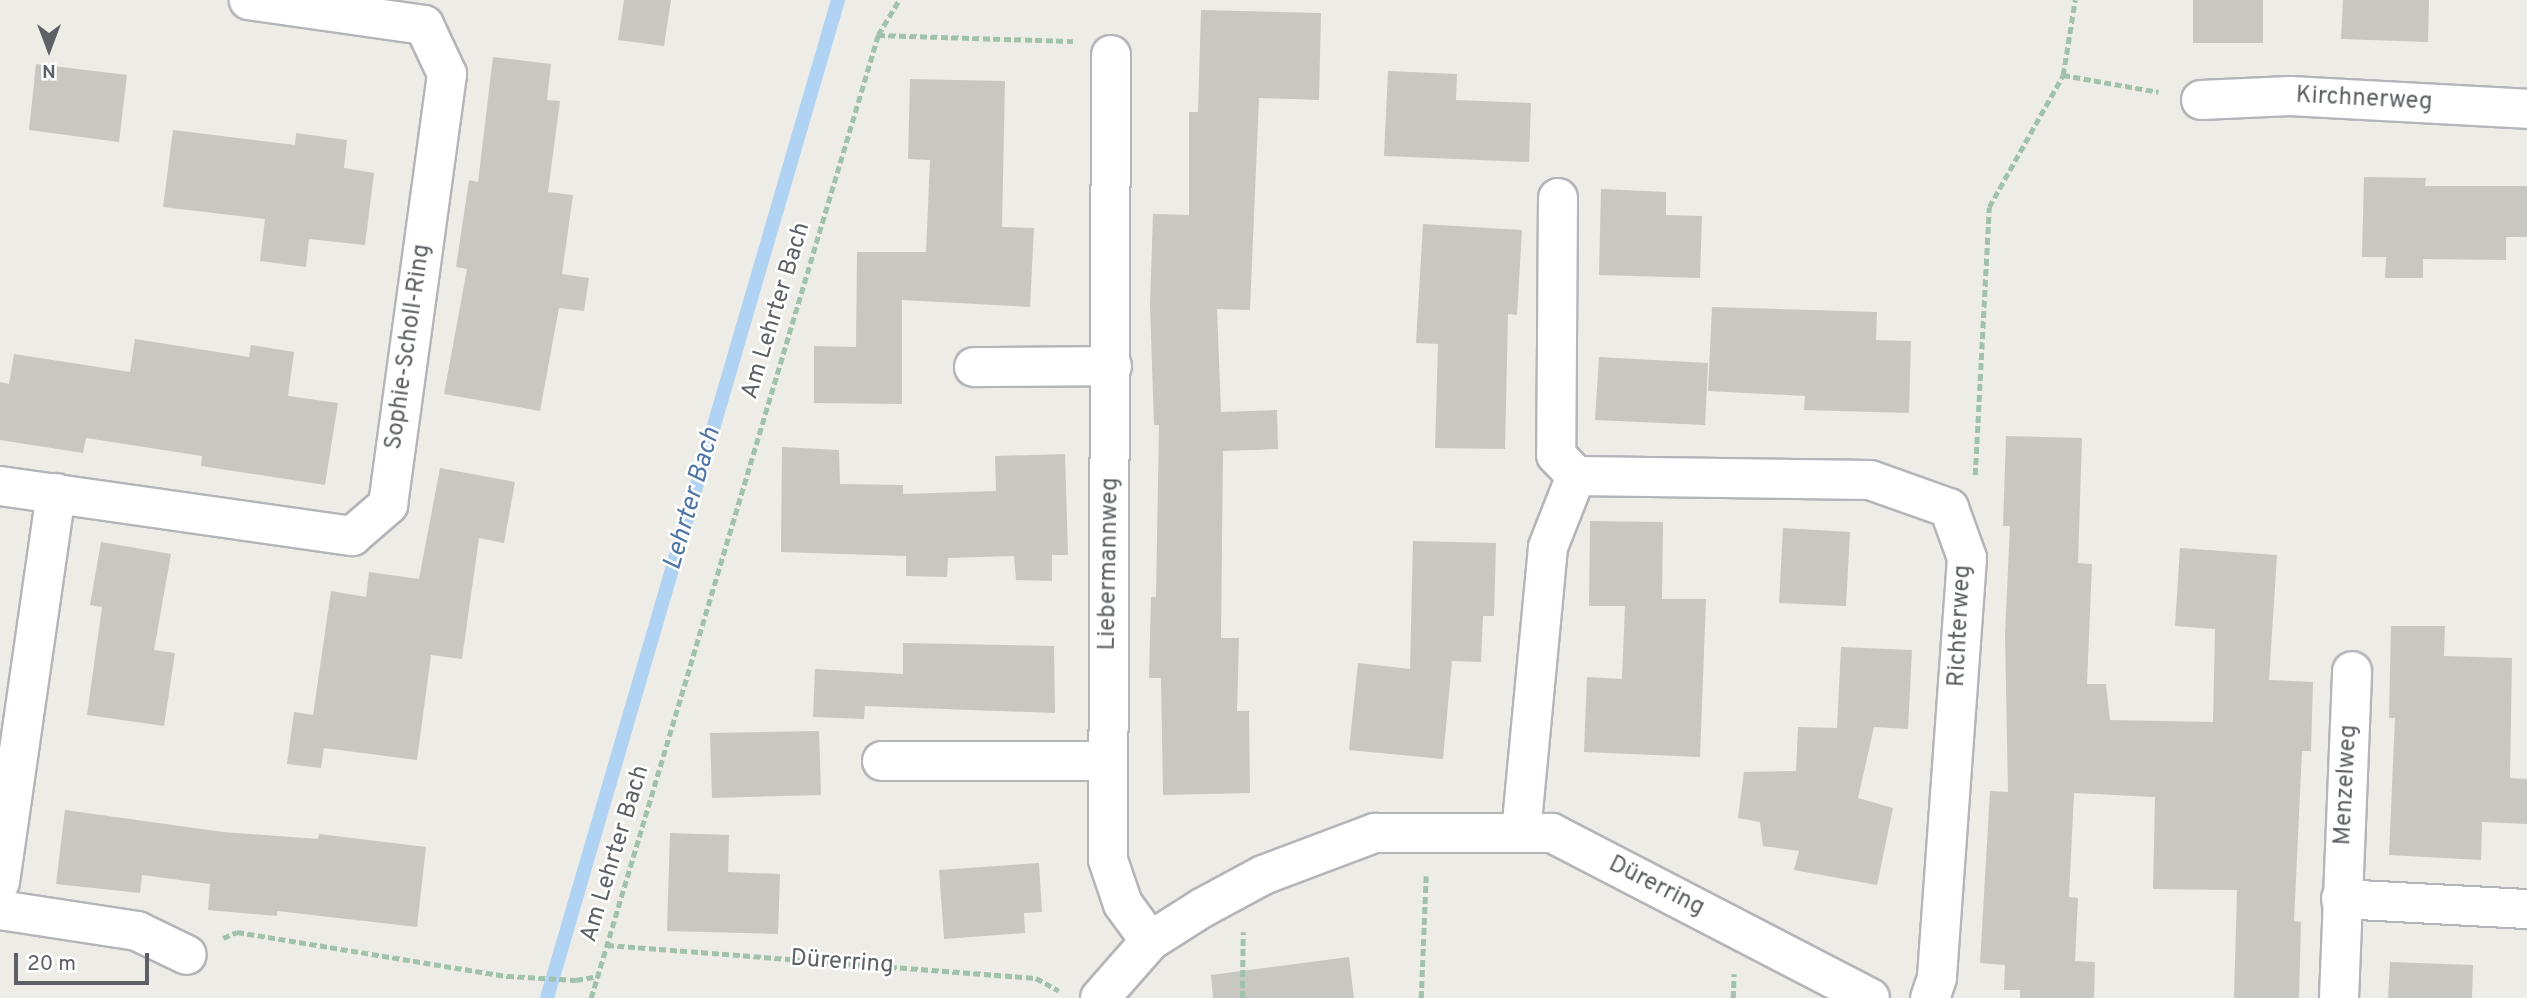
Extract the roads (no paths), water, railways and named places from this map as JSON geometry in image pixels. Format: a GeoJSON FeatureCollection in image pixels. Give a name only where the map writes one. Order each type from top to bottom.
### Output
{"type":"FeatureCollection","features":[{"type":"Feature","properties":{"kind":"street","name":"Sophie-Scholl-Ring"},"geometry":{"type":"LineString","coordinates":[[0,486],[352,536],[388,505],[447,74],[424,25],[249,0]]}},
{"type":"Feature","properties":{"kind":"street","name":"Liebermannweg"},"geometry":{"type":"LineString","coordinates":[[1111,55],[1112,366],[1108,860],[1123,904],[1150,941]]}},
{"type":"Feature","properties":{"kind":"street","name":"Kirchnerweg"},"geometry":{"type":"LineString","coordinates":[[2201,100],[2290,96],[2527,108]]}},
{"type":"Feature","properties":{"kind":"street"},"geometry":{"type":"LineString","coordinates":[[1521,833],[1548,547],[1576,476],[1556,455],[1558,198]]}},
{"type":"Feature","properties":{"kind":"street"},"geometry":{"type":"LineString","coordinates":[[974,367],[1112,366]]}},
{"type":"Feature","properties":{"kind":"street","name":"Richterweg"},"geometry":{"type":"LineString","coordinates":[[1576,476],[1870,480],[1948,508],[1967,558],[1937,978],[1930,998]]}},
{"type":"Feature","properties":{"kind":"street"},"geometry":{"type":"LineString","coordinates":[[0,882],[57,494]]}},
{"type":"Feature","properties":{"kind":"street","name":"Menzelweg"},"geometry":{"type":"LineString","coordinates":[[2339,998],[2351,671]]}},
{"type":"Feature","properties":{"kind":"street"},"geometry":{"type":"LineString","coordinates":[[882,761],[1108,761]]}},
{"type":"Feature","properties":{"kind":"street","name":"Dürerring"},"geometry":{"type":"LineString","coordinates":[[1100,998],[1150,941],[1244,886],[1375,833],[1552,833],[1870,998]]}},
{"type":"Feature","properties":{"kind":"street"},"geometry":{"type":"LineString","coordinates":[[2342,899],[2527,909]]}},
{"type":"Feature","properties":{"kind":"street"},"geometry":{"type":"LineString","coordinates":[[0,910],[137,931],[187,954]]}},
{"type":"Feature","properties":{"kind":"waterway","name":"Lehrter Bach"},"geometry":{"type":"LineString","coordinates":[[547,998],[838,0]]}}]}
